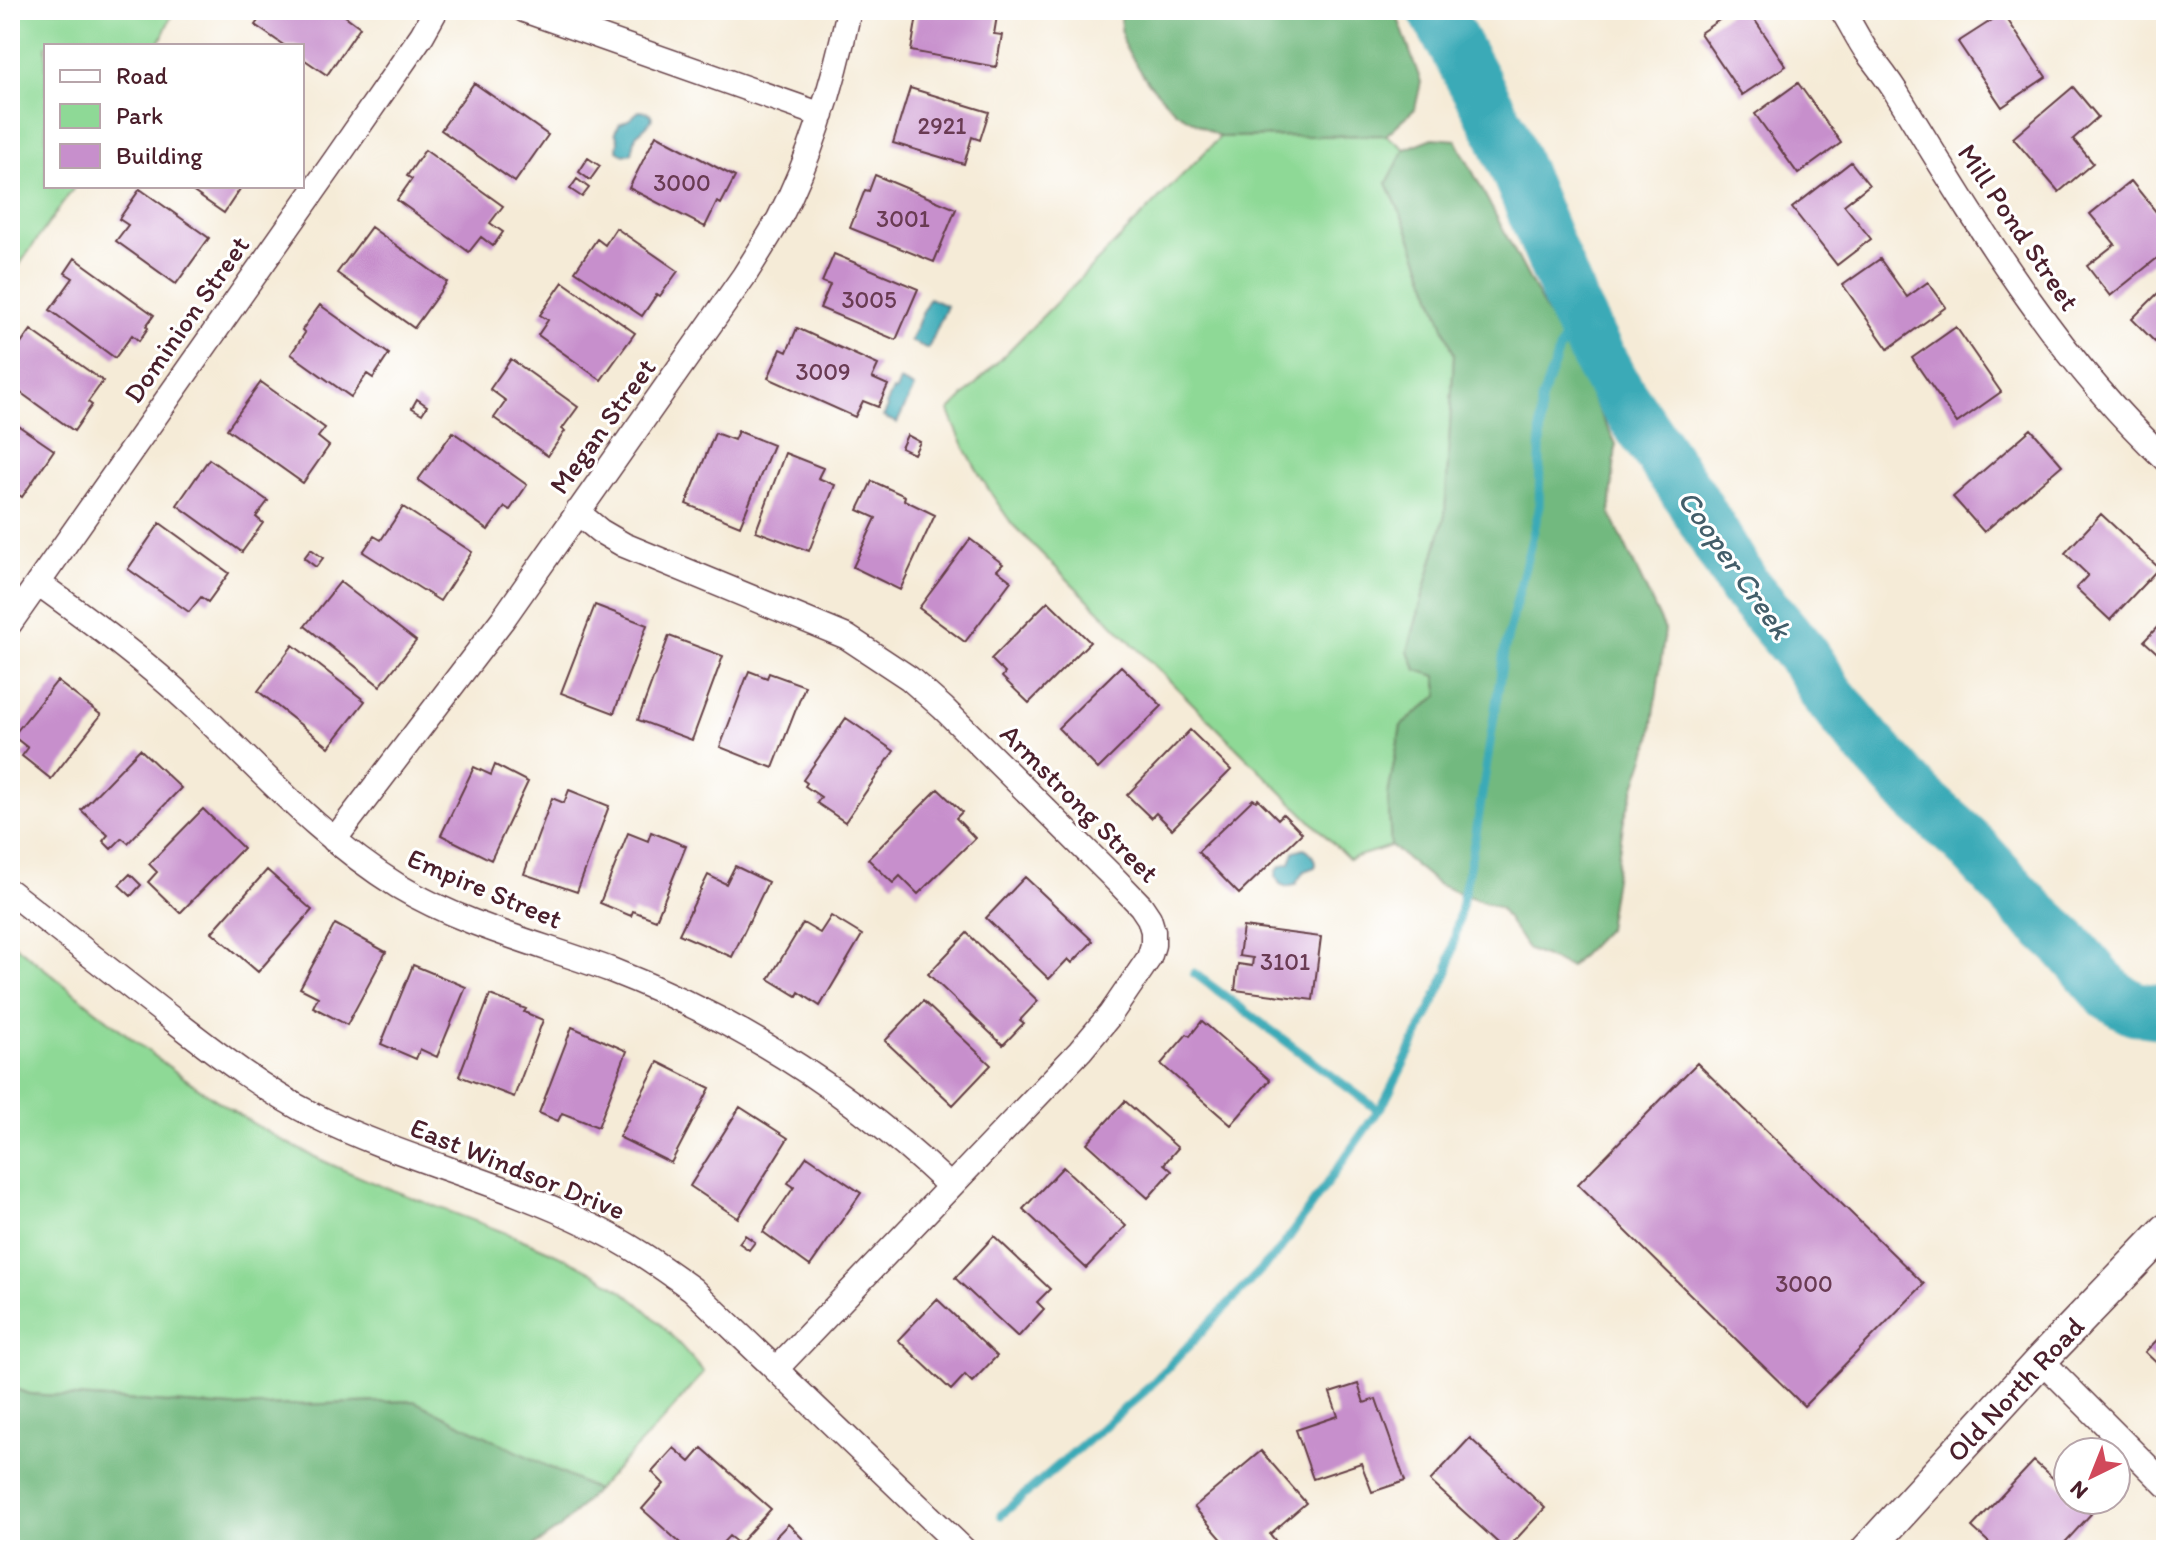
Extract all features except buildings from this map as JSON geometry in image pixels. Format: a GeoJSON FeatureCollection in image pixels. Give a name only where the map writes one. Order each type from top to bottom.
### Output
{"type":"FeatureCollection","features":[{"type":"Feature","properties":{"kind":"street","name":"Dominion Street"},"geometry":{"type":"LineString","coordinates":[[10,623],[336,159],[436,10]]}},
{"type":"Feature","properties":{"kind":"street"},"geometry":{"type":"LineString","coordinates":[[524,10],[822,115]]}},
{"type":"Feature","properties":{"kind":"street","name":"Megan Street"},"geometry":{"type":"LineString","coordinates":[[334,840],[503,619],[744,276],[779,218],[807,156],[838,63],[849,10]]}},
{"type":"Feature","properties":{"kind":"street","name":"Mill Pond Street"},"geometry":{"type":"LineString","coordinates":[[1842,10],[1944,172],[2041,316],[2095,388],[2114,405],[2132,429],[2166,460]]}},
{"type":"Feature","properties":{"kind":"street","name":"Armstrong Street"},"geometry":{"type":"LineString","coordinates":[[577,512],[624,545],[847,637],[909,678],[1121,885],[1141,906],[1153,931],[1149,958],[1110,1015],[1080,1051],[777,1368]]}},
{"type":"Feature","properties":{"kind":"street","name":"Empire Street"},"geometry":{"type":"LineString","coordinates":[[38,583],[143,662],[194,707],[301,812],[367,866],[452,913],[613,971],[742,1032],[814,1074],[915,1152],[950,1186]]}},
{"type":"Feature","properties":{"kind":"street","name":"East Windsor Drive"},"geometry":{"type":"LineString","coordinates":[[10,892],[254,1080],[311,1114],[373,1142],[515,1193],[588,1224],[692,1289],[964,1550]]}},
{"type":"Feature","properties":{"kind":"street","name":"Old North Road"},"geometry":{"type":"LineString","coordinates":[[1867,1550],[2041,1360],[2166,1230]]}},
{"type":"Feature","properties":{"kind":"street"},"geometry":{"type":"LineString","coordinates":[[2041,1360],[2166,1485]]}},
{"type":"Feature","properties":{"kind":"green space"},"geometry":{"type":"Polygon","coordinates":[[[10,10],[174,10],[159,44],[44,44],[44,188],[74,188],[10,278],[10,10]]]}},
{"type":"Feature","properties":{"kind":"green space"},"geometry":{"type":"Polygon","coordinates":[[[1119,10],[1395,10],[1421,82],[1415,109],[1386,135],[1220,137],[1175,111],[1147,81],[1123,43],[1119,10]]]}},
{"type":"Feature","properties":{"kind":"green space"},"geometry":{"type":"Polygon","coordinates":[[[1386,135],[1405,149],[1387,183],[1454,354],[1445,515],[1408,651],[1436,676],[1439,695],[1401,726],[1388,795],[1391,846],[1349,859],[1012,524],[976,469],[949,411],[1220,137],[1386,135]]]}},
{"type":"Feature","properties":{"kind":"green space"},"geometry":{"type":"Polygon","coordinates":[[[1433,138],[1456,140],[1616,444],[1610,513],[1665,630],[1651,739],[1624,819],[1607,929],[1570,967],[1528,950],[1500,908],[1439,885],[1391,846],[1388,795],[1401,726],[1439,695],[1436,676],[1417,670],[1408,651],[1445,515],[1454,354],[1387,183],[1405,149],[1433,138]]]}},
{"type":"Feature","properties":{"kind":"green space"},"geometry":{"type":"Polygon","coordinates":[[[10,941],[148,1051],[257,1126],[345,1171],[529,1242],[589,1271],[642,1307],[704,1372],[596,1490],[413,1401],[232,1407],[29,1394],[10,1387],[10,941]]]}},
{"type":"Feature","properties":{"kind":"green space"},"geometry":{"type":"Polygon","coordinates":[[[10,1387],[29,1394],[232,1407],[414,1401],[596,1490],[561,1527],[528,1550],[10,1550],[10,1387]]]}},
{"type":"Feature","properties":{"kind":"water"},"geometry":{"type":"Polygon","coordinates":[[[639,111],[647,112],[652,118],[636,135],[632,153],[624,155],[617,150],[615,132],[620,124],[639,111]]]}},
{"type":"Feature","properties":{"kind":"water"},"geometry":{"type":"Polygon","coordinates":[[[929,298],[947,306],[928,349],[910,341],[929,298]]]}},
{"type":"Feature","properties":{"kind":"water"},"geometry":{"type":"Polygon","coordinates":[[[900,381],[914,388],[897,423],[883,417],[893,390],[896,391],[900,381]]]}},
{"type":"Feature","properties":{"kind":"water"},"geometry":{"type":"Polygon","coordinates":[[[1304,848],[1312,856],[1315,867],[1304,871],[1295,885],[1287,887],[1280,884],[1276,877],[1278,869],[1290,863],[1294,851],[1304,848]]]}},
{"type":"Feature","properties":{"kind":"waterway","name":"Cooper Creek"},"geometry":{"type":"LineString","coordinates":[[1435,10],[1500,129],[1574,309],[1601,362],[1621,397],[1691,498],[1744,586],[1802,654],[1825,691],[1867,742],[1918,798],[1962,837],[2028,909],[2068,946],[2110,994],[2134,1008],[2166,1013]]}},
{"type":"Feature","properties":{"kind":"waterway"},"geometry":{"type":"LineString","coordinates":[[1001,1515],[1146,1390],[1280,1250],[1385,1101],[1425,1021],[1448,971],[1476,833],[1504,652],[1539,510],[1541,401],[1574,309]]}},
{"type":"Feature","properties":{"kind":"waterway"},"geometry":{"type":"LineString","coordinates":[[1194,973],[1378,1110]]}}]}
